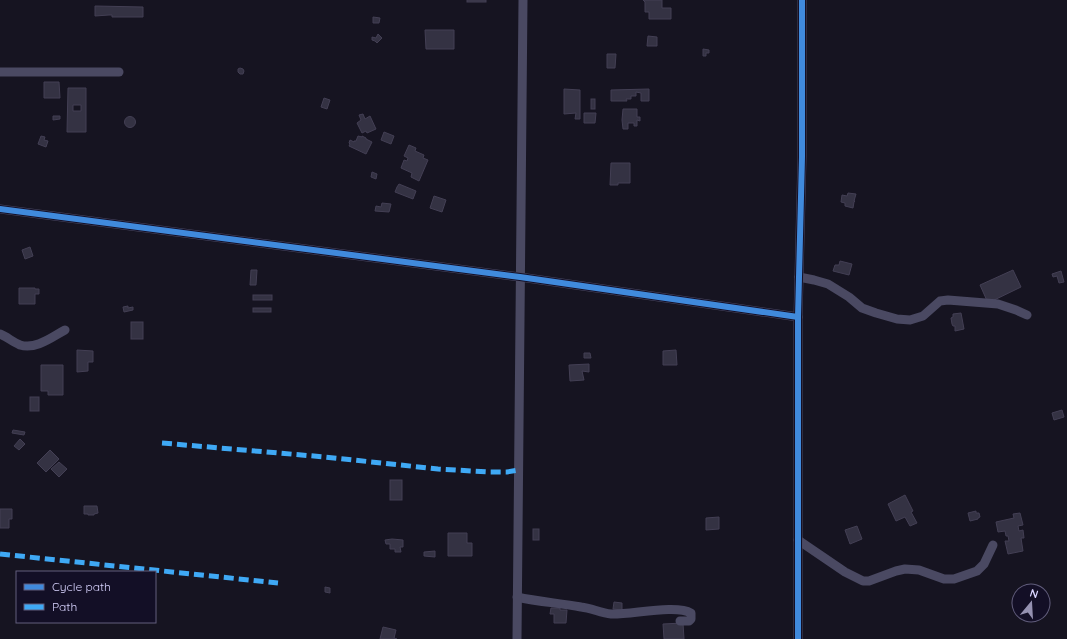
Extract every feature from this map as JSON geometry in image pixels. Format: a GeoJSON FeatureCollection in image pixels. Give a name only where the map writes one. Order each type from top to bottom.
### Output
{"type":"FeatureCollection","features":[{"type":"Feature","properties":{"kind":"street"},"geometry":{"type":"LineString","coordinates":[[517,639],[523,0]]}},
{"type":"Feature","properties":{"kind":"street"},"geometry":{"type":"LineString","coordinates":[[798,639],[798,317],[802,157],[802,0]]}},
{"type":"Feature","properties":{"kind":"street"},"geometry":{"type":"LineString","coordinates":[[0,72],[119,72]]}},
{"type":"Feature","properties":{"kind":"street"},"geometry":{"type":"LineString","coordinates":[[0,209],[520,277],[798,317]]}},
{"type":"Feature","properties":{"kind":"street"},"geometry":{"type":"LineString","coordinates":[[799,278],[828,284],[850,297],[862,308],[897,319],[910,320],[922,316],[940,301],[948,300],[998,304],[1027,315]]}},
{"type":"Feature","properties":{"kind":"street"},"geometry":{"type":"LineString","coordinates":[[0,334],[22,345],[31,346],[41,343],[65,330]]}},
{"type":"Feature","properties":{"kind":"street"},"geometry":{"type":"LineString","coordinates":[[798,540],[845,572],[862,581],[869,582],[896,570],[905,569],[919,570],[944,580],[954,579],[977,571],[984,564],[993,545]]}},
{"type":"Feature","properties":{"kind":"street"},"geometry":{"type":"LineString","coordinates":[[517,598],[584,607],[611,614],[676,610],[691,613],[691,619],[689,621],[680,621]]}},
{"type":"Feature","properties":{"kind":"building"},"geometry":{"type":"Polygon","coordinates":[[[467,0],[486,0],[486,2],[467,2],[467,0]]]}},
{"type":"Feature","properties":{"kind":"building"},"geometry":{"type":"Polygon","coordinates":[[[643,0],[662,0],[662,8],[671,8],[671,19],[649,19],[649,12],[645,12],[645,2],[643,0]]]}},
{"type":"Feature","properties":{"kind":"building"},"geometry":{"type":"Polygon","coordinates":[[[95,6],[143,7],[143,17],[112,17],[112,15],[95,16],[95,6]]]}},
{"type":"Feature","properties":{"kind":"building"},"geometry":{"type":"Polygon","coordinates":[[[373,17],[380,18],[379,23],[373,23],[373,17]]]}},
{"type":"Feature","properties":{"kind":"building"},"geometry":{"type":"Polygon","coordinates":[[[425,30],[454,30],[454,49],[426,49],[425,30]]]}},
{"type":"Feature","properties":{"kind":"building"},"geometry":{"type":"Polygon","coordinates":[[[378,34],[382,38],[377,43],[372,40],[372,37],[376,38],[378,34]]]}},
{"type":"Feature","properties":{"kind":"building"},"geometry":{"type":"Polygon","coordinates":[[[648,36],[657,37],[657,46],[647,46],[648,36]]]}},
{"type":"Feature","properties":{"kind":"building"},"geometry":{"type":"Polygon","coordinates":[[[703,49],[709,50],[709,53],[706,53],[706,56],[703,56],[703,49]]]}},
{"type":"Feature","properties":{"kind":"building"},"geometry":{"type":"Polygon","coordinates":[[[607,54],[616,54],[615,68],[607,68],[607,54]]]}},
{"type":"Feature","properties":{"kind":"building"},"geometry":{"type":"Polygon","coordinates":[[[240,68],[244,71],[243,74],[238,72],[238,69],[240,68]]]}},
{"type":"Feature","properties":{"kind":"building"},"geometry":{"type":"Polygon","coordinates":[[[44,82],[59,82],[60,98],[44,98],[44,82]]]}},
{"type":"Feature","properties":{"kind":"building"},"geometry":{"type":"Polygon","coordinates":[[[68,88],[86,88],[86,132],[67,132],[68,88]],[[73,105],[73,111],[81,111],[81,105],[73,105]]]}},
{"type":"Feature","properties":{"kind":"building"},"geometry":{"type":"Polygon","coordinates":[[[564,89],[580,90],[580,119],[575,119],[576,113],[564,114],[564,89]]]}},
{"type":"Feature","properties":{"kind":"building"},"geometry":{"type":"Polygon","coordinates":[[[649,89],[649,101],[641,101],[641,93],[636,92],[636,96],[631,96],[631,99],[626,99],[627,101],[611,101],[611,90],[649,89]]]}},
{"type":"Feature","properties":{"kind":"building"},"geometry":{"type":"Polygon","coordinates":[[[324,98],[330,100],[327,109],[321,107],[324,98]]]}},
{"type":"Feature","properties":{"kind":"building"},"geometry":{"type":"Polygon","coordinates":[[[591,99],[595,99],[595,109],[591,109],[591,99]]]}},
{"type":"Feature","properties":{"kind":"building"},"geometry":{"type":"Polygon","coordinates":[[[623,109],[637,109],[637,117],[640,117],[640,121],[637,120],[637,126],[634,126],[634,123],[628,123],[628,129],[623,129],[623,109]]]}},
{"type":"Feature","properties":{"kind":"building"},"geometry":{"type":"Polygon","coordinates":[[[584,113],[596,113],[595,123],[584,123],[584,113]]]}},
{"type":"Feature","properties":{"kind":"building"},"geometry":{"type":"Polygon","coordinates":[[[363,114],[365,119],[370,116],[376,129],[367,133],[366,131],[362,133],[357,123],[361,120],[359,115],[363,114]]]}},
{"type":"Feature","properties":{"kind":"building"},"geometry":{"type":"Polygon","coordinates":[[[53,116],[60,116],[60,119],[53,120],[53,116]]]}},
{"type":"Feature","properties":{"kind":"building"},"geometry":{"type":"Polygon","coordinates":[[[128,117],[132,117],[134,118],[134,126],[128,127],[125,124],[125,120],[128,117]]]}},
{"type":"Feature","properties":{"kind":"building"},"geometry":{"type":"Polygon","coordinates":[[[384,132],[394,136],[391,144],[381,140],[384,132]]]}},
{"type":"Feature","properties":{"kind":"building"},"geometry":{"type":"Polygon","coordinates":[[[41,136],[45,137],[44,140],[48,141],[46,147],[38,144],[41,136]]]}},
{"type":"Feature","properties":{"kind":"building"},"geometry":{"type":"Polygon","coordinates":[[[358,136],[362,136],[372,142],[366,154],[349,146],[350,140],[354,142],[356,141],[358,136]]]}},
{"type":"Feature","properties":{"kind":"building"},"geometry":{"type":"Polygon","coordinates":[[[409,145],[416,148],[415,151],[424,155],[423,158],[428,160],[419,181],[411,177],[412,173],[401,168],[404,160],[407,161],[408,158],[404,156],[409,145]]]}},
{"type":"Feature","properties":{"kind":"building"},"geometry":{"type":"Polygon","coordinates":[[[611,163],[630,163],[630,183],[610,185],[611,163]]]}},
{"type":"Feature","properties":{"kind":"building"},"geometry":{"type":"Polygon","coordinates":[[[372,172],[377,174],[376,179],[371,177],[372,172]]]}},
{"type":"Feature","properties":{"kind":"building"},"geometry":{"type":"Polygon","coordinates":[[[399,184],[416,191],[413,199],[395,192],[399,184]]]}},
{"type":"Feature","properties":{"kind":"building"},"geometry":{"type":"Polygon","coordinates":[[[848,193],[856,194],[853,208],[845,206],[845,203],[841,202],[842,195],[847,196],[848,193]]]}},
{"type":"Feature","properties":{"kind":"building"},"geometry":{"type":"Polygon","coordinates":[[[434,196],[446,200],[442,212],[430,208],[434,196]]]}},
{"type":"Feature","properties":{"kind":"building"},"geometry":{"type":"Polygon","coordinates":[[[382,203],[391,204],[389,212],[375,211],[376,206],[381,207],[382,203]]]}},
{"type":"Feature","properties":{"kind":"building"},"geometry":{"type":"Polygon","coordinates":[[[30,247],[33,256],[25,259],[22,250],[30,247]]]}},
{"type":"Feature","properties":{"kind":"building"},"geometry":{"type":"Polygon","coordinates":[[[840,261],[852,264],[849,275],[833,271],[835,265],[839,265],[840,261]]]}},
{"type":"Feature","properties":{"kind":"building"},"geometry":{"type":"Polygon","coordinates":[[[251,270],[257,270],[256,285],[250,285],[251,270]]]}},
{"type":"Feature","properties":{"kind":"building"},"geometry":{"type":"Polygon","coordinates":[[[1013,270],[1021,287],[988,303],[980,285],[1013,270]]]}},
{"type":"Feature","properties":{"kind":"building"},"geometry":{"type":"Polygon","coordinates":[[[1061,271],[1064,282],[1059,283],[1057,276],[1053,277],[1052,274],[1061,271]]]}},
{"type":"Feature","properties":{"kind":"building"},"geometry":{"type":"Polygon","coordinates":[[[19,288],[39,289],[39,294],[35,294],[35,304],[19,304],[19,288]]]}},
{"type":"Feature","properties":{"kind":"building"},"geometry":{"type":"Polygon","coordinates":[[[253,295],[272,295],[272,300],[253,300],[253,295]]]}},
{"type":"Feature","properties":{"kind":"building"},"geometry":{"type":"Polygon","coordinates":[[[128,306],[128,308],[133,307],[133,310],[124,312],[123,307],[128,306]]]}},
{"type":"Feature","properties":{"kind":"building"},"geometry":{"type":"Polygon","coordinates":[[[253,308],[271,308],[271,312],[253,312],[253,308]]]}},
{"type":"Feature","properties":{"kind":"building"},"geometry":{"type":"Polygon","coordinates":[[[961,313],[964,329],[955,331],[955,326],[952,324],[951,318],[953,317],[953,314],[961,313]]]}},
{"type":"Feature","properties":{"kind":"building"},"geometry":{"type":"Polygon","coordinates":[[[131,322],[143,322],[143,339],[131,339],[131,322]]]}},
{"type":"Feature","properties":{"kind":"building"},"geometry":{"type":"Polygon","coordinates":[[[77,350],[93,351],[93,362],[88,362],[88,371],[77,372],[77,350]]]}},
{"type":"Feature","properties":{"kind":"building"},"geometry":{"type":"Polygon","coordinates":[[[676,350],[677,365],[663,365],[663,351],[676,350]]]}},
{"type":"Feature","properties":{"kind":"building"},"geometry":{"type":"Polygon","coordinates":[[[584,353],[590,353],[591,358],[584,358],[584,353]]]}},
{"type":"Feature","properties":{"kind":"building"},"geometry":{"type":"Polygon","coordinates":[[[589,364],[589,372],[582,371],[584,380],[570,381],[569,365],[589,364]]]}},
{"type":"Feature","properties":{"kind":"building"},"geometry":{"type":"Polygon","coordinates":[[[41,365],[63,365],[63,395],[48,395],[48,391],[41,391],[41,365]]]}},
{"type":"Feature","properties":{"kind":"building"},"geometry":{"type":"Polygon","coordinates":[[[30,397],[39,397],[39,411],[30,411],[30,397]]]}},
{"type":"Feature","properties":{"kind":"building"},"geometry":{"type":"Polygon","coordinates":[[[1062,410],[1064,417],[1054,420],[1052,413],[1062,410]]]}},
{"type":"Feature","properties":{"kind":"building"},"geometry":{"type":"Polygon","coordinates":[[[13,430],[25,432],[24,435],[12,433],[13,430]]]}},
{"type":"Feature","properties":{"kind":"building"},"geometry":{"type":"Polygon","coordinates":[[[20,439],[25,444],[19,450],[14,446],[20,439]]]}},
{"type":"Feature","properties":{"kind":"building"},"geometry":{"type":"Polygon","coordinates":[[[50,450],[59,459],[46,472],[37,463],[50,450]]]}},
{"type":"Feature","properties":{"kind":"building"},"geometry":{"type":"Polygon","coordinates":[[[59,462],[67,469],[59,477],[51,469],[59,462]]]}},
{"type":"Feature","properties":{"kind":"building"},"geometry":{"type":"Polygon","coordinates":[[[390,480],[402,480],[402,500],[390,500],[390,480]]]}},
{"type":"Feature","properties":{"kind":"building"},"geometry":{"type":"Polygon","coordinates":[[[905,495],[917,523],[910,526],[905,517],[896,521],[888,504],[905,495]]]}},
{"type":"Feature","properties":{"kind":"building"},"geometry":{"type":"Polygon","coordinates":[[[84,506],[97,506],[98,513],[94,515],[84,514],[84,506]]]}},
{"type":"Feature","properties":{"kind":"building"},"geometry":{"type":"Polygon","coordinates":[[[0,509],[12,509],[12,519],[9,519],[9,528],[0,528],[0,509]]]}},
{"type":"Feature","properties":{"kind":"building"},"geometry":{"type":"Polygon","coordinates":[[[976,511],[976,513],[979,513],[980,517],[970,521],[968,513],[976,511]]]}},
{"type":"Feature","properties":{"kind":"building"},"geometry":{"type":"Polygon","coordinates":[[[1020,513],[1023,525],[1018,526],[1019,531],[1023,530],[1024,538],[1021,538],[1023,551],[1008,554],[1005,541],[1009,541],[1008,536],[1006,536],[1005,531],[998,532],[996,522],[1014,518],[1013,514],[1020,513]]]}},
{"type":"Feature","properties":{"kind":"building"},"geometry":{"type":"Polygon","coordinates":[[[719,517],[719,529],[706,530],[706,518],[719,517]]]}},
{"type":"Feature","properties":{"kind":"building"},"geometry":{"type":"Polygon","coordinates":[[[857,526],[862,539],[850,544],[845,530],[857,526]]]}},
{"type":"Feature","properties":{"kind":"building"},"geometry":{"type":"Polygon","coordinates":[[[533,529],[539,529],[539,540],[533,540],[533,529]]]}},
{"type":"Feature","properties":{"kind":"building"},"geometry":{"type":"Polygon","coordinates":[[[448,533],[467,533],[467,543],[472,543],[472,556],[448,556],[448,533]]]}},
{"type":"Feature","properties":{"kind":"building"},"geometry":{"type":"Polygon","coordinates":[[[385,540],[403,540],[403,547],[400,547],[401,552],[395,552],[395,549],[390,549],[390,544],[386,544],[385,540]]]}},
{"type":"Feature","properties":{"kind":"building"},"geometry":{"type":"Polygon","coordinates":[[[435,551],[435,557],[424,556],[424,552],[435,551]]]}},
{"type":"Feature","properties":{"kind":"building"},"geometry":{"type":"Polygon","coordinates":[[[325,587],[330,588],[330,593],[325,592],[325,587]]]}},
{"type":"Feature","properties":{"kind":"building"},"geometry":{"type":"Polygon","coordinates":[[[614,602],[622,603],[622,610],[613,609],[614,602]]]}},
{"type":"Feature","properties":{"kind":"building"},"geometry":{"type":"Polygon","coordinates":[[[551,608],[567,610],[566,623],[554,623],[554,614],[550,614],[551,608]]]}},
{"type":"Feature","properties":{"kind":"building"},"geometry":{"type":"Polygon","coordinates":[[[683,623],[684,639],[664,639],[663,624],[683,623]]]}},
{"type":"Feature","properties":{"kind":"building"},"geometry":{"type":"Polygon","coordinates":[[[383,627],[396,630],[394,638],[397,639],[380,639],[383,627]]]}},
{"type":"Feature","properties":{"kind":"marked path"},"geometry":{"type":"LineString","coordinates":[[162,443],[325,457],[438,469],[489,472],[519,470]]}},
{"type":"Feature","properties":{"kind":"marked path"},"geometry":{"type":"LineString","coordinates":[[0,554],[278,583]]}},
{"type":"Feature","properties":{"kind":"cycle path"},"geometry":{"type":"LineString","coordinates":[[798,639],[798,317],[802,157],[802,0]]}},
{"type":"Feature","properties":{"kind":"cycle path"},"geometry":{"type":"LineString","coordinates":[[0,209],[520,277],[798,317]]}}]}
